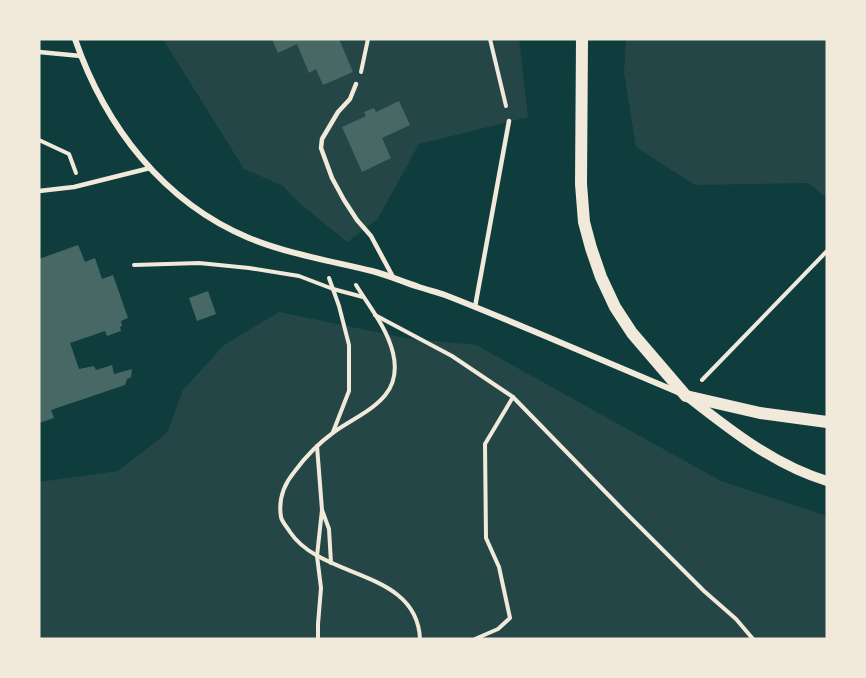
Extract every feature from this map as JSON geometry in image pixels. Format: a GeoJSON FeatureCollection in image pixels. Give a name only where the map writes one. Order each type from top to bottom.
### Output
{"type":"FeatureCollection","features":[{"type":"Feature","properties":{"kind":"main road"},"geometry":{"type":"LineString","coordinates":[[582,39],[581,184],[584,222],[601,277],[615,307],[632,333],[686,396],[760,413],[827,422]]}},
{"type":"Feature","properties":{"kind":"street"},"geometry":{"type":"LineString","coordinates":[[75,39],[94,84],[116,124],[150,168],[192,207],[224,226],[251,239],[301,255],[393,277],[444,295],[686,396],[722,424],[760,449],[789,466],[827,481]]}},
{"type":"Feature","properties":{"kind":"lane"},"geometry":{"type":"LineString","coordinates":[[39,52],[81,56]]}},
{"type":"Feature","properties":{"kind":"lane"},"geometry":{"type":"LineString","coordinates":[[356,84],[350,99],[338,112],[322,139],[321,148],[332,178],[344,200],[371,236],[393,277]]}},
{"type":"Feature","properties":{"kind":"lane"},"geometry":{"type":"LineString","coordinates":[[475,308],[509,121]]}},
{"type":"Feature","properties":{"kind":"lane"},"geometry":{"type":"LineString","coordinates":[[39,191],[81,185],[150,168]]}},
{"type":"Feature","properties":{"kind":"path"},"geometry":{"type":"LineString","coordinates":[[356,84],[362,69],[368,39]]}},
{"type":"Feature","properties":{"kind":"path"},"geometry":{"type":"LineString","coordinates":[[490,39],[509,121]]}},
{"type":"Feature","properties":{"kind":"path"},"geometry":{"type":"LineString","coordinates":[[39,140],[69,154],[81,185]]}},
{"type":"Feature","properties":{"kind":"path"},"geometry":{"type":"LineString","coordinates":[[686,396],[827,251]]}},
{"type":"Feature","properties":{"kind":"path"},"geometry":{"type":"LineString","coordinates":[[323,260],[339,306],[349,345],[349,391],[333,433]]}},
{"type":"Feature","properties":{"kind":"path"},"geometry":{"type":"LineString","coordinates":[[134,265],[199,263],[249,268],[299,276],[333,289],[364,297]]}},
{"type":"Feature","properties":{"kind":"path"},"geometry":{"type":"LineString","coordinates":[[343,264],[382,327],[393,352],[395,373],[392,386],[381,402],[333,433],[317,446],[293,473],[284,486],[280,500],[281,519],[293,537],[317,556],[392,590],[407,602],[417,622],[420,639]]}},
{"type":"Feature","properties":{"kind":"path"},"geometry":{"type":"LineString","coordinates":[[375,315],[452,356],[513,397],[704,591],[736,619],[753,639]]}},
{"type":"Feature","properties":{"kind":"path"},"geometry":{"type":"LineString","coordinates":[[474,639],[498,629],[510,618],[500,567],[486,538],[485,444],[513,397]]}},
{"type":"Feature","properties":{"kind":"path"},"geometry":{"type":"LineString","coordinates":[[317,446],[322,510],[317,556],[321,588],[318,639]]}},
{"type":"Feature","properties":{"kind":"path"},"geometry":{"type":"LineString","coordinates":[[322,510],[329,529],[331,563]]}},
{"type":"Feature","properties":{"kind":"shaded area"},"geometry":{"type":"Polygon","coordinates":[[[163,39],[519,39],[528,117],[419,144],[377,220],[347,242],[297,201],[283,186],[244,169],[163,39]]]}},
{"type":"Feature","properties":{"kind":"shaded area"},"geometry":{"type":"Polygon","coordinates":[[[626,39],[827,39],[827,198],[808,183],[695,185],[636,147],[624,72],[626,39]]]}},
{"type":"Feature","properties":{"kind":"shaded area"},"geometry":{"type":"Polygon","coordinates":[[[279,312],[405,338],[476,345],[721,481],[827,516],[827,639],[39,639],[39,482],[118,471],[167,433],[183,390],[224,345],[279,312]]]}},
{"type":"Feature","properties":{"kind":"building"},"geometry":{"type":"Polygon","coordinates":[[[272,39],[339,39],[353,72],[323,85],[316,69],[309,73],[297,44],[278,53],[272,39]]]}},
{"type":"Feature","properties":{"kind":"building"},"geometry":{"type":"Polygon","coordinates":[[[399,101],[410,125],[382,138],[391,158],[362,172],[342,127],[366,116],[364,112],[374,108],[376,112],[399,101]]]}},
{"type":"Feature","properties":{"kind":"building"},"geometry":{"type":"Polygon","coordinates":[[[78,245],[85,262],[95,258],[102,279],[113,275],[128,318],[121,321],[121,331],[107,336],[105,331],[70,343],[79,369],[94,366],[96,370],[112,365],[114,374],[132,369],[131,377],[127,379],[125,385],[51,410],[54,418],[39,423],[39,259],[78,245]]]}},
{"type":"Feature","properties":{"kind":"building"},"geometry":{"type":"Polygon","coordinates":[[[208,291],[216,314],[197,321],[189,298],[208,291]]]}}]}
